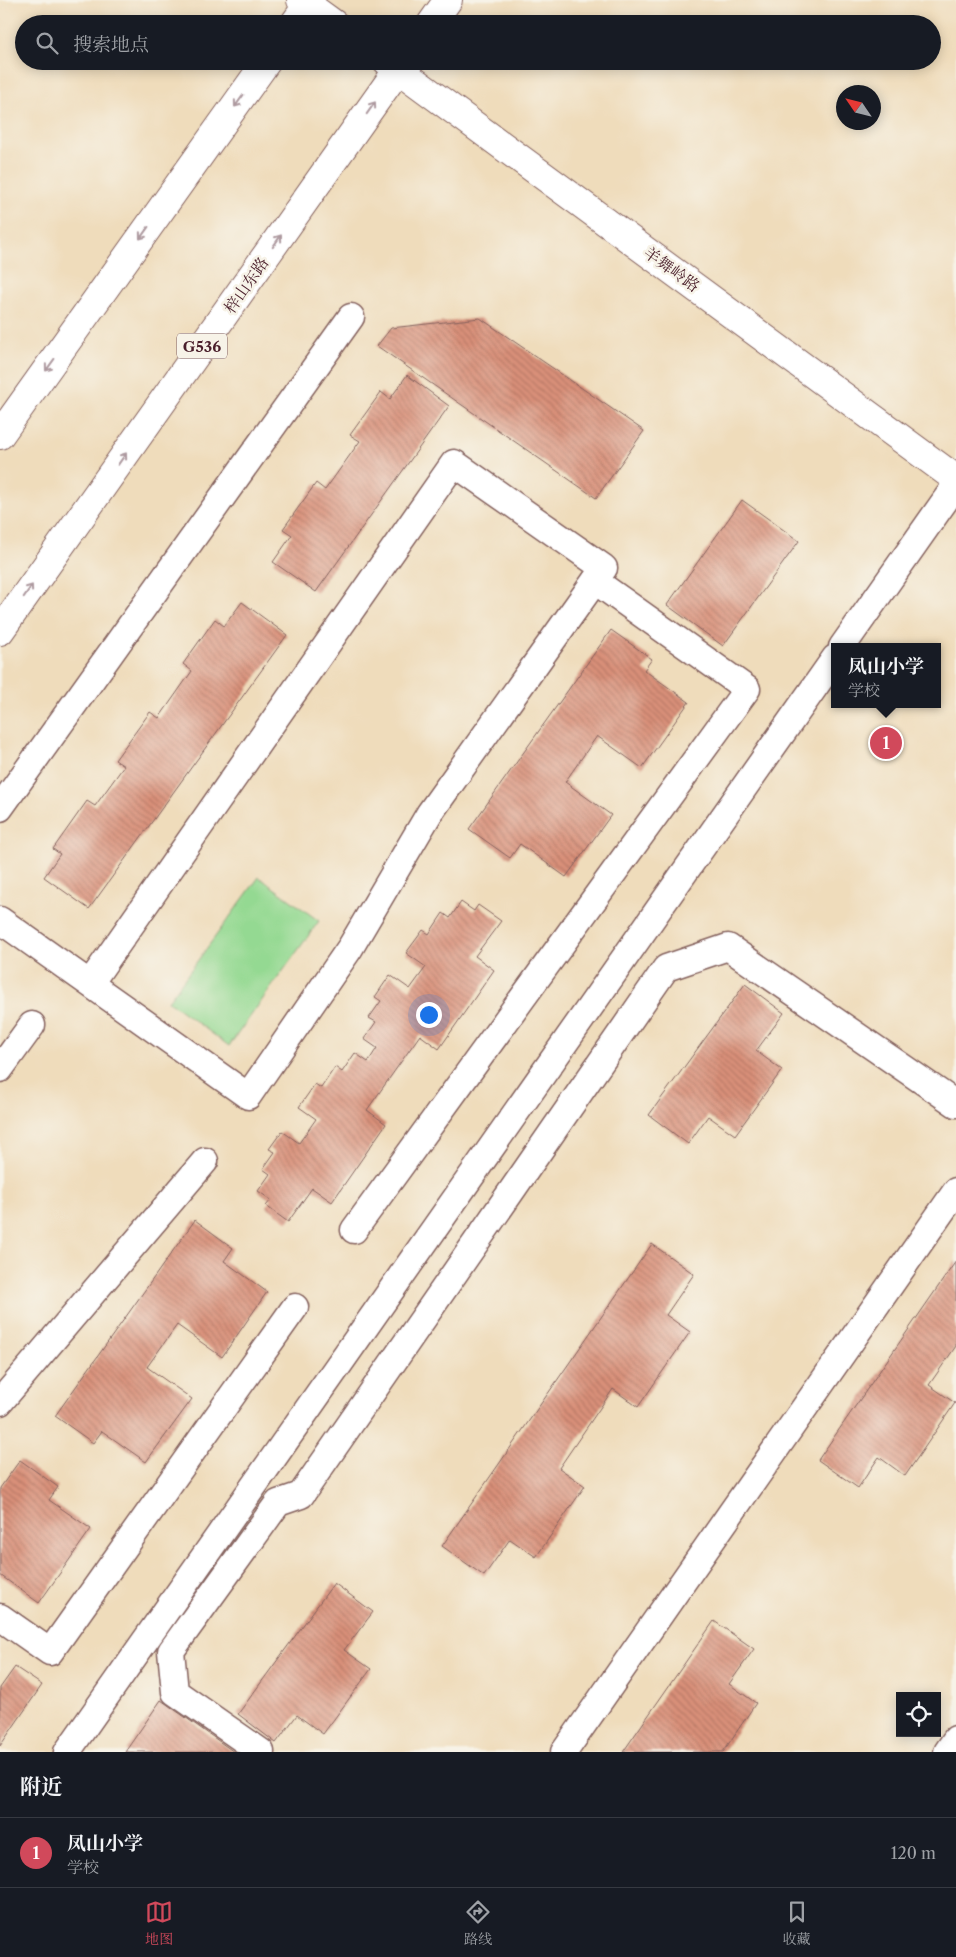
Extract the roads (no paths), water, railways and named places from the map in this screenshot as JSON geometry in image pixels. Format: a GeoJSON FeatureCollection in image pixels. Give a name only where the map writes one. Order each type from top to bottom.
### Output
{"type":"FeatureCollection","features":[{"type":"Feature","properties":{"kind":"main road"},"geometry":{"type":"LineString","coordinates":[[437,15],[448,0]]}},
{"type":"Feature","properties":{"kind":"main road"},"geometry":{"type":"LineString","coordinates":[[303,7],[318,15]]}},
{"type":"Feature","properties":{"kind":"main road"},"geometry":{"type":"LineString","coordinates":[[0,435],[261,70]]}},
{"type":"Feature","properties":{"kind":"main road","name":"梓山东路"},"geometry":{"type":"LineString","coordinates":[[0,631],[392,70]]}},
{"type":"Feature","properties":{"kind":"main road","name":"羊舞岭路"},"geometry":{"type":"LineString","coordinates":[[404,70],[956,479]]}},
{"type":"Feature","properties":{"kind":"street"},"geometry":{"type":"LineString","coordinates":[[0,808],[350,317]]}},
{"type":"Feature","properties":{"kind":"street"},"geometry":{"type":"LineString","coordinates":[[0,920],[90,982],[248,1096],[350,948],[429,814],[604,568],[454,463],[90,982]]}},
{"type":"Feature","properties":{"kind":"street"},"geometry":{"type":"LineString","coordinates":[[845,643],[956,485]]}},
{"type":"Feature","properties":{"kind":"street"},"geometry":{"type":"LineString","coordinates":[[354,1230],[747,689],[595,581]]}},
{"type":"Feature","properties":{"kind":"street"},"geometry":{"type":"LineString","coordinates":[[67,1752],[831,664]]}},
{"type":"Feature","properties":{"kind":"street"},"geometry":{"type":"LineString","coordinates":[[261,1752],[175,1692],[171,1651],[278,1503],[301,1495],[666,968],[728,947],[956,1104]]}},
{"type":"Feature","properties":{"kind":"street"},"geometry":{"type":"LineString","coordinates":[[0,1069],[32,1025]]}},
{"type":"Feature","properties":{"kind":"street"},"geometry":{"type":"LineString","coordinates":[[0,1402],[205,1161]]}},
{"type":"Feature","properties":{"kind":"street"},"geometry":{"type":"LineString","coordinates":[[564,1752],[956,1191]]}},
{"type":"Feature","properties":{"kind":"street"},"geometry":{"type":"LineString","coordinates":[[0,1617],[50,1652],[295,1307]]}},
{"type":"Feature","properties":{"kind":"street"},"geometry":{"type":"LineString","coordinates":[[947,1752],[956,1739]]}},
{"type":"Feature","properties":{"kind":"place","name":"凤山小学"},"geometry":{"type":"Point","coordinates":[886,743]}}]}
